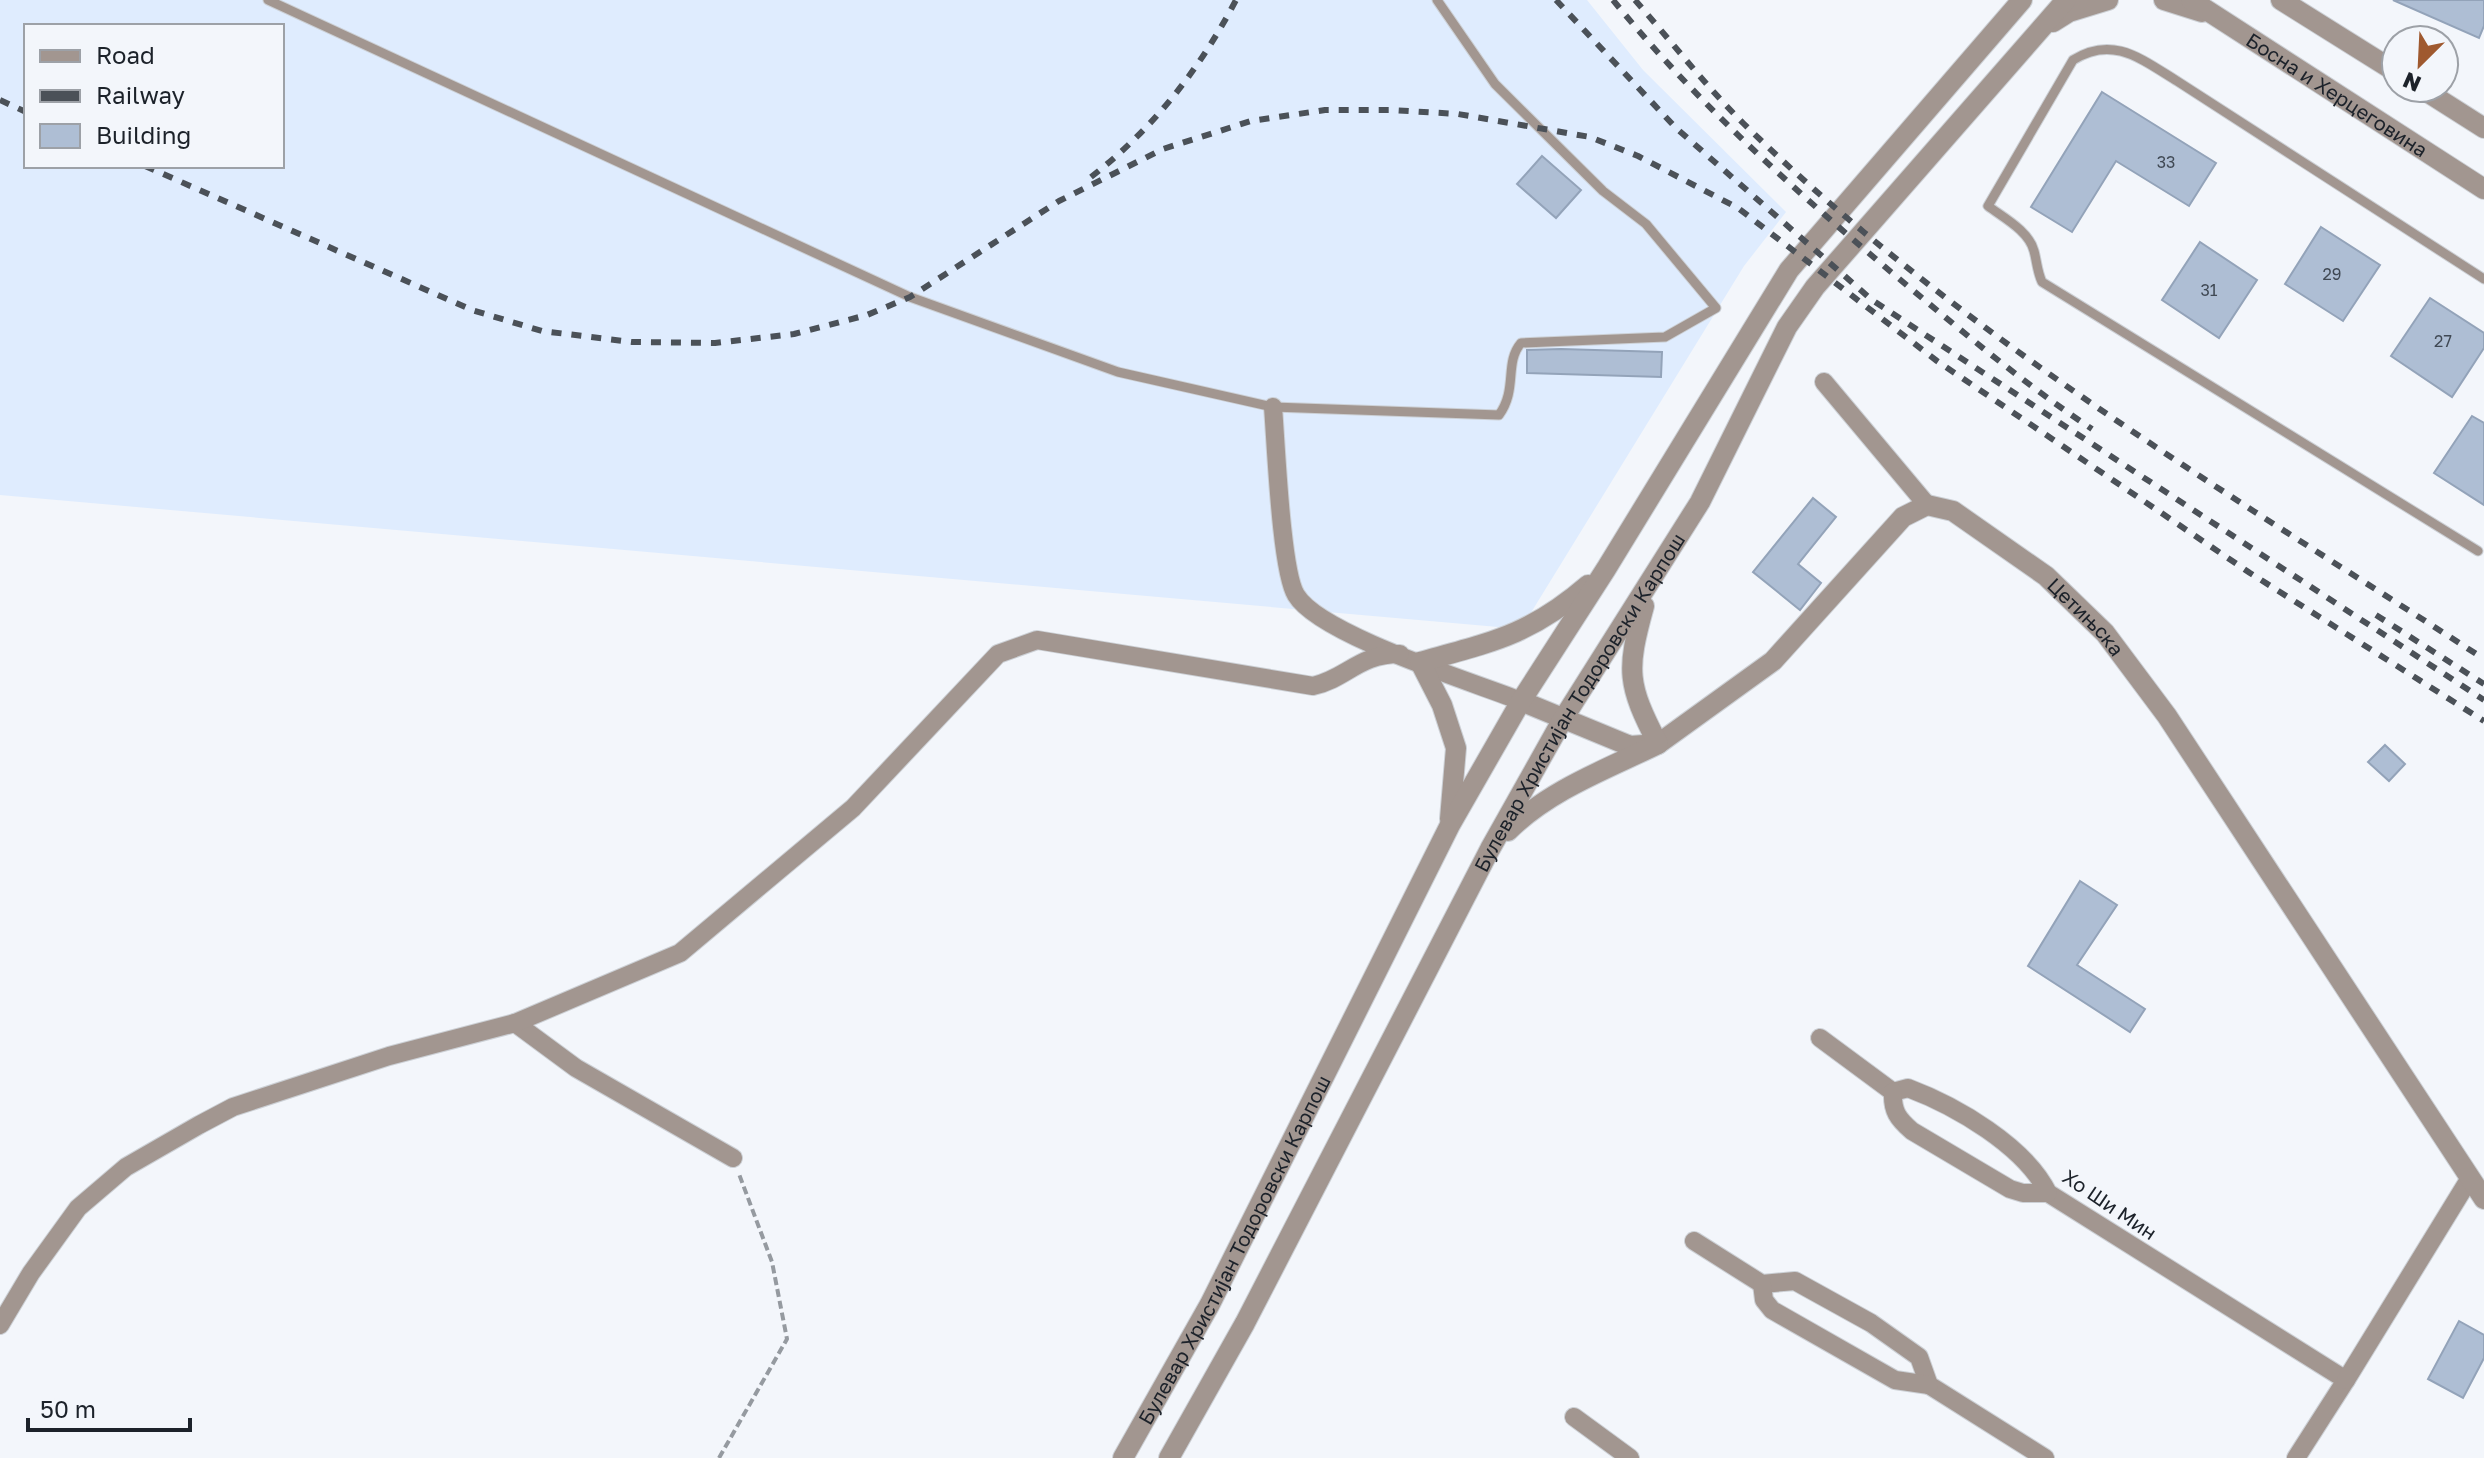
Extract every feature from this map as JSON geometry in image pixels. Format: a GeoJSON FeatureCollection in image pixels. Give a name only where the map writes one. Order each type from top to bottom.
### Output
{"type":"FeatureCollection","features":[{"type":"Feature","properties":{"kind":"street","name":"Булевар Христијан Тодоровски Карпош"},"geometry":{"type":"LineString","coordinates":[[1123,1458],[1210,1304],[1450,825],[1521,701],[1606,569],[1789,270],[2022,0]]}},
{"type":"Feature","properties":{"kind":"street","name":"Булевар Христијан Тодоровски Карпош"},"geometry":{"type":"LineString","coordinates":[[1169,1458],[1245,1323],[1490,849],[1563,719],[1650,587],[1700,502],[1794,317],[1815,287],[2066,0]]}},
{"type":"Feature","properties":{"kind":"street"},"geometry":{"type":"LineString","coordinates":[[2039,31],[2069,12],[2108,0]]}},
{"type":"Feature","properties":{"kind":"street"},"geometry":{"type":"LineString","coordinates":[[2164,0],[2219,19]]}},
{"type":"Feature","properties":{"kind":"street","name":"Босна и Херцеговина"},"geometry":{"type":"LineString","coordinates":[[2191,0],[2484,189]]}},
{"type":"Feature","properties":{"kind":"street"},"geometry":{"type":"LineString","coordinates":[[2281,0],[2380,62]]}},
{"type":"Feature","properties":{"kind":"street"},"geometry":{"type":"LineString","coordinates":[[2446,104],[2484,128]]}},
{"type":"Feature","properties":{"kind":"street"},"geometry":{"type":"LineString","coordinates":[[1490,849],[1526,813],[1573,785],[1658,744],[1773,661],[1820,613],[1870,550],[1903,517],[1927,505],[1824,382]]}},
{"type":"Feature","properties":{"kind":"street"},"geometry":{"type":"LineString","coordinates":[[1273,407],[1286,550],[1295,594],[1308,608],[1346,631],[1630,746],[1658,744]]}},
{"type":"Feature","properties":{"kind":"street","name":"Цетињска"},"geometry":{"type":"LineString","coordinates":[[1927,505],[1953,511],[1987,531],[2046,576],[2105,633],[2167,716],[2484,1199]]}},
{"type":"Feature","properties":{"kind":"street"},"geometry":{"type":"LineString","coordinates":[[1420,662],[1511,637],[1556,613],[1606,569]]}},
{"type":"Feature","properties":{"kind":"street"},"geometry":{"type":"LineString","coordinates":[[1650,587],[1630,665],[1640,707],[1658,744]]}},
{"type":"Feature","properties":{"kind":"street"},"geometry":{"type":"LineString","coordinates":[[0,1325],[78,1208],[126,1167],[233,1107],[389,1056],[515,1023],[689,947],[853,808],[998,654],[1037,640],[1313,686],[1324,683],[1366,658],[1400,654]]}},
{"type":"Feature","properties":{"kind":"street"},"geometry":{"type":"LineString","coordinates":[[1420,662],[1442,705],[1456,748],[1450,825]]}},
{"type":"Feature","properties":{"kind":"street"},"geometry":{"type":"LineString","coordinates":[[515,1023],[576,1068],[733,1158]]}},
{"type":"Feature","properties":{"kind":"street","name":"Хо Ши Мин"},"geometry":{"type":"LineString","coordinates":[[1820,1038],[1893,1092],[1908,1088],[1965,1117],[2021,1155],[2038,1174],[2048,1193],[2346,1380]]}},
{"type":"Feature","properties":{"kind":"street"},"geometry":{"type":"LineString","coordinates":[[1893,1092],[1892,1106],[1899,1120],[1912,1131],[2010,1189],[2023,1193],[2048,1193]]}},
{"type":"Feature","properties":{"kind":"street"},"geometry":{"type":"LineString","coordinates":[[2296,1458],[2470,1178]]}},
{"type":"Feature","properties":{"kind":"street"},"geometry":{"type":"LineString","coordinates":[[1694,1241],[1762,1284],[1795,1281],[1871,1323],[1919,1357],[1929,1385]]}},
{"type":"Feature","properties":{"kind":"street"},"geometry":{"type":"LineString","coordinates":[[1762,1284],[1764,1300],[1772,1310],[1895,1380],[1929,1385],[2045,1458]]}},
{"type":"Feature","properties":{"kind":"street"},"geometry":{"type":"LineString","coordinates":[[1574,1417],[1630,1458]]}},
{"type":"Feature","properties":{"kind":"lane"},"geometry":{"type":"LineString","coordinates":[[268,0],[910,297],[1118,372],[1273,407],[1499,415],[1509,401],[1513,353],[1521,343],[1665,337],[1716,308],[1646,224],[1603,191],[1495,84],[1437,0]]}},
{"type":"Feature","properties":{"kind":"lane"},"geometry":{"type":"LineString","coordinates":[[2478,551],[2042,282],[2036,269],[2034,248],[2019,228],[1988,206],[2064,71],[2083,54],[2104,48],[2129,53],[2156,68],[2484,279]]}},
{"type":"Feature","properties":{"kind":"path"},"geometry":{"type":"LineString","coordinates":[[719,1458],[787,1339],[772,1262],[733,1158]]}},
{"type":"Feature","properties":{"kind":"shaded area"},"geometry":{"type":"Polygon","coordinates":[[[0,0],[1587,0],[1643,70],[1786,212],[1744,266],[1521,629],[0,495],[0,0]]]}},
{"type":"Feature","properties":{"kind":"building"},"geometry":{"type":"Polygon","coordinates":[[[2393,0],[2484,0],[2484,26],[2479,38],[2460,30],[2460,24],[2447,24],[2393,0]]]}},
{"type":"Feature","properties":{"kind":"building"},"geometry":{"type":"Polygon","coordinates":[[[2102,92],[2216,163],[2189,206],[2116,161],[2072,232],[2031,207],[2102,92]]]}},
{"type":"Feature","properties":{"kind":"building"},"geometry":{"type":"Polygon","coordinates":[[[1542,156],[1581,190],[1556,218],[1517,184],[1542,156]]]}},
{"type":"Feature","properties":{"kind":"building"},"geometry":{"type":"Polygon","coordinates":[[[2321,227],[2380,265],[2343,321],[2285,284],[2321,227]]]}},
{"type":"Feature","properties":{"kind":"building"},"geometry":{"type":"Polygon","coordinates":[[[2200,242],[2257,280],[2219,338],[2162,300],[2200,242]]]}},
{"type":"Feature","properties":{"kind":"building"},"geometry":{"type":"Polygon","coordinates":[[[2430,298],[2484,333],[2484,348],[2452,397],[2391,356],[2430,298]]]}},
{"type":"Feature","properties":{"kind":"building"},"geometry":{"type":"Polygon","coordinates":[[[1527,350],[1662,352],[1661,377],[1527,373],[1527,350]]]}},
{"type":"Feature","properties":{"kind":"building"},"geometry":{"type":"Polygon","coordinates":[[[2472,416],[2484,423],[2484,505],[2434,473],[2472,416]]]}},
{"type":"Feature","properties":{"kind":"building"},"geometry":{"type":"Polygon","coordinates":[[[1813,498],[1836,517],[1798,564],[1821,583],[1800,610],[1753,572],[1813,498]]]}},
{"type":"Feature","properties":{"kind":"building"},"geometry":{"type":"Polygon","coordinates":[[[2385,745],[2405,764],[2389,781],[2368,762],[2385,745]]]}},
{"type":"Feature","properties":{"kind":"building"},"geometry":{"type":"Polygon","coordinates":[[[2080,881],[2117,905],[2077,965],[2145,1009],[2130,1032],[2028,966],[2080,881]]]}},
{"type":"Feature","properties":{"kind":"building"},"geometry":{"type":"Polygon","coordinates":[[[2459,1321],[2484,1335],[2484,1358],[2463,1398],[2428,1379],[2459,1321]]]}},
{"type":"Feature","properties":{"kind":"railway"},"geometry":{"type":"LineString","coordinates":[[1091,177],[1155,118],[1191,74],[1236,0]]}},
{"type":"Feature","properties":{"kind":"railway"},"geometry":{"type":"LineString","coordinates":[[1556,0],[1676,128],[1872,300],[2484,700]]}},
{"type":"Feature","properties":{"kind":"railway"},"geometry":{"type":"LineString","coordinates":[[1613,0],[1677,74],[1817,208],[1989,353],[2092,429]]}},
{"type":"Feature","properties":{"kind":"railway"},"geometry":{"type":"LineString","coordinates":[[1635,0],[1743,123],[1827,201],[1915,274],[2100,409],[2484,659]]}},
{"type":"Feature","properties":{"kind":"railway"},"geometry":{"type":"LineString","coordinates":[[0,100],[24,111]]}},
{"type":"Feature","properties":{"kind":"railway"},"geometry":{"type":"LineString","coordinates":[[150,168],[472,310],[542,331],[632,342],[715,343],[794,334],[867,315],[910,297],[1059,201],[1163,149],[1251,121],[1325,110],[1391,110],[1458,114],[1590,137],[1638,156],[1738,208],[1937,361],[2250,573],[2484,721]]}},
{"type":"Feature","properties":{"kind":"railway"},"geometry":{"type":"LineString","coordinates":[[2376,615],[2484,684]]}}]}
